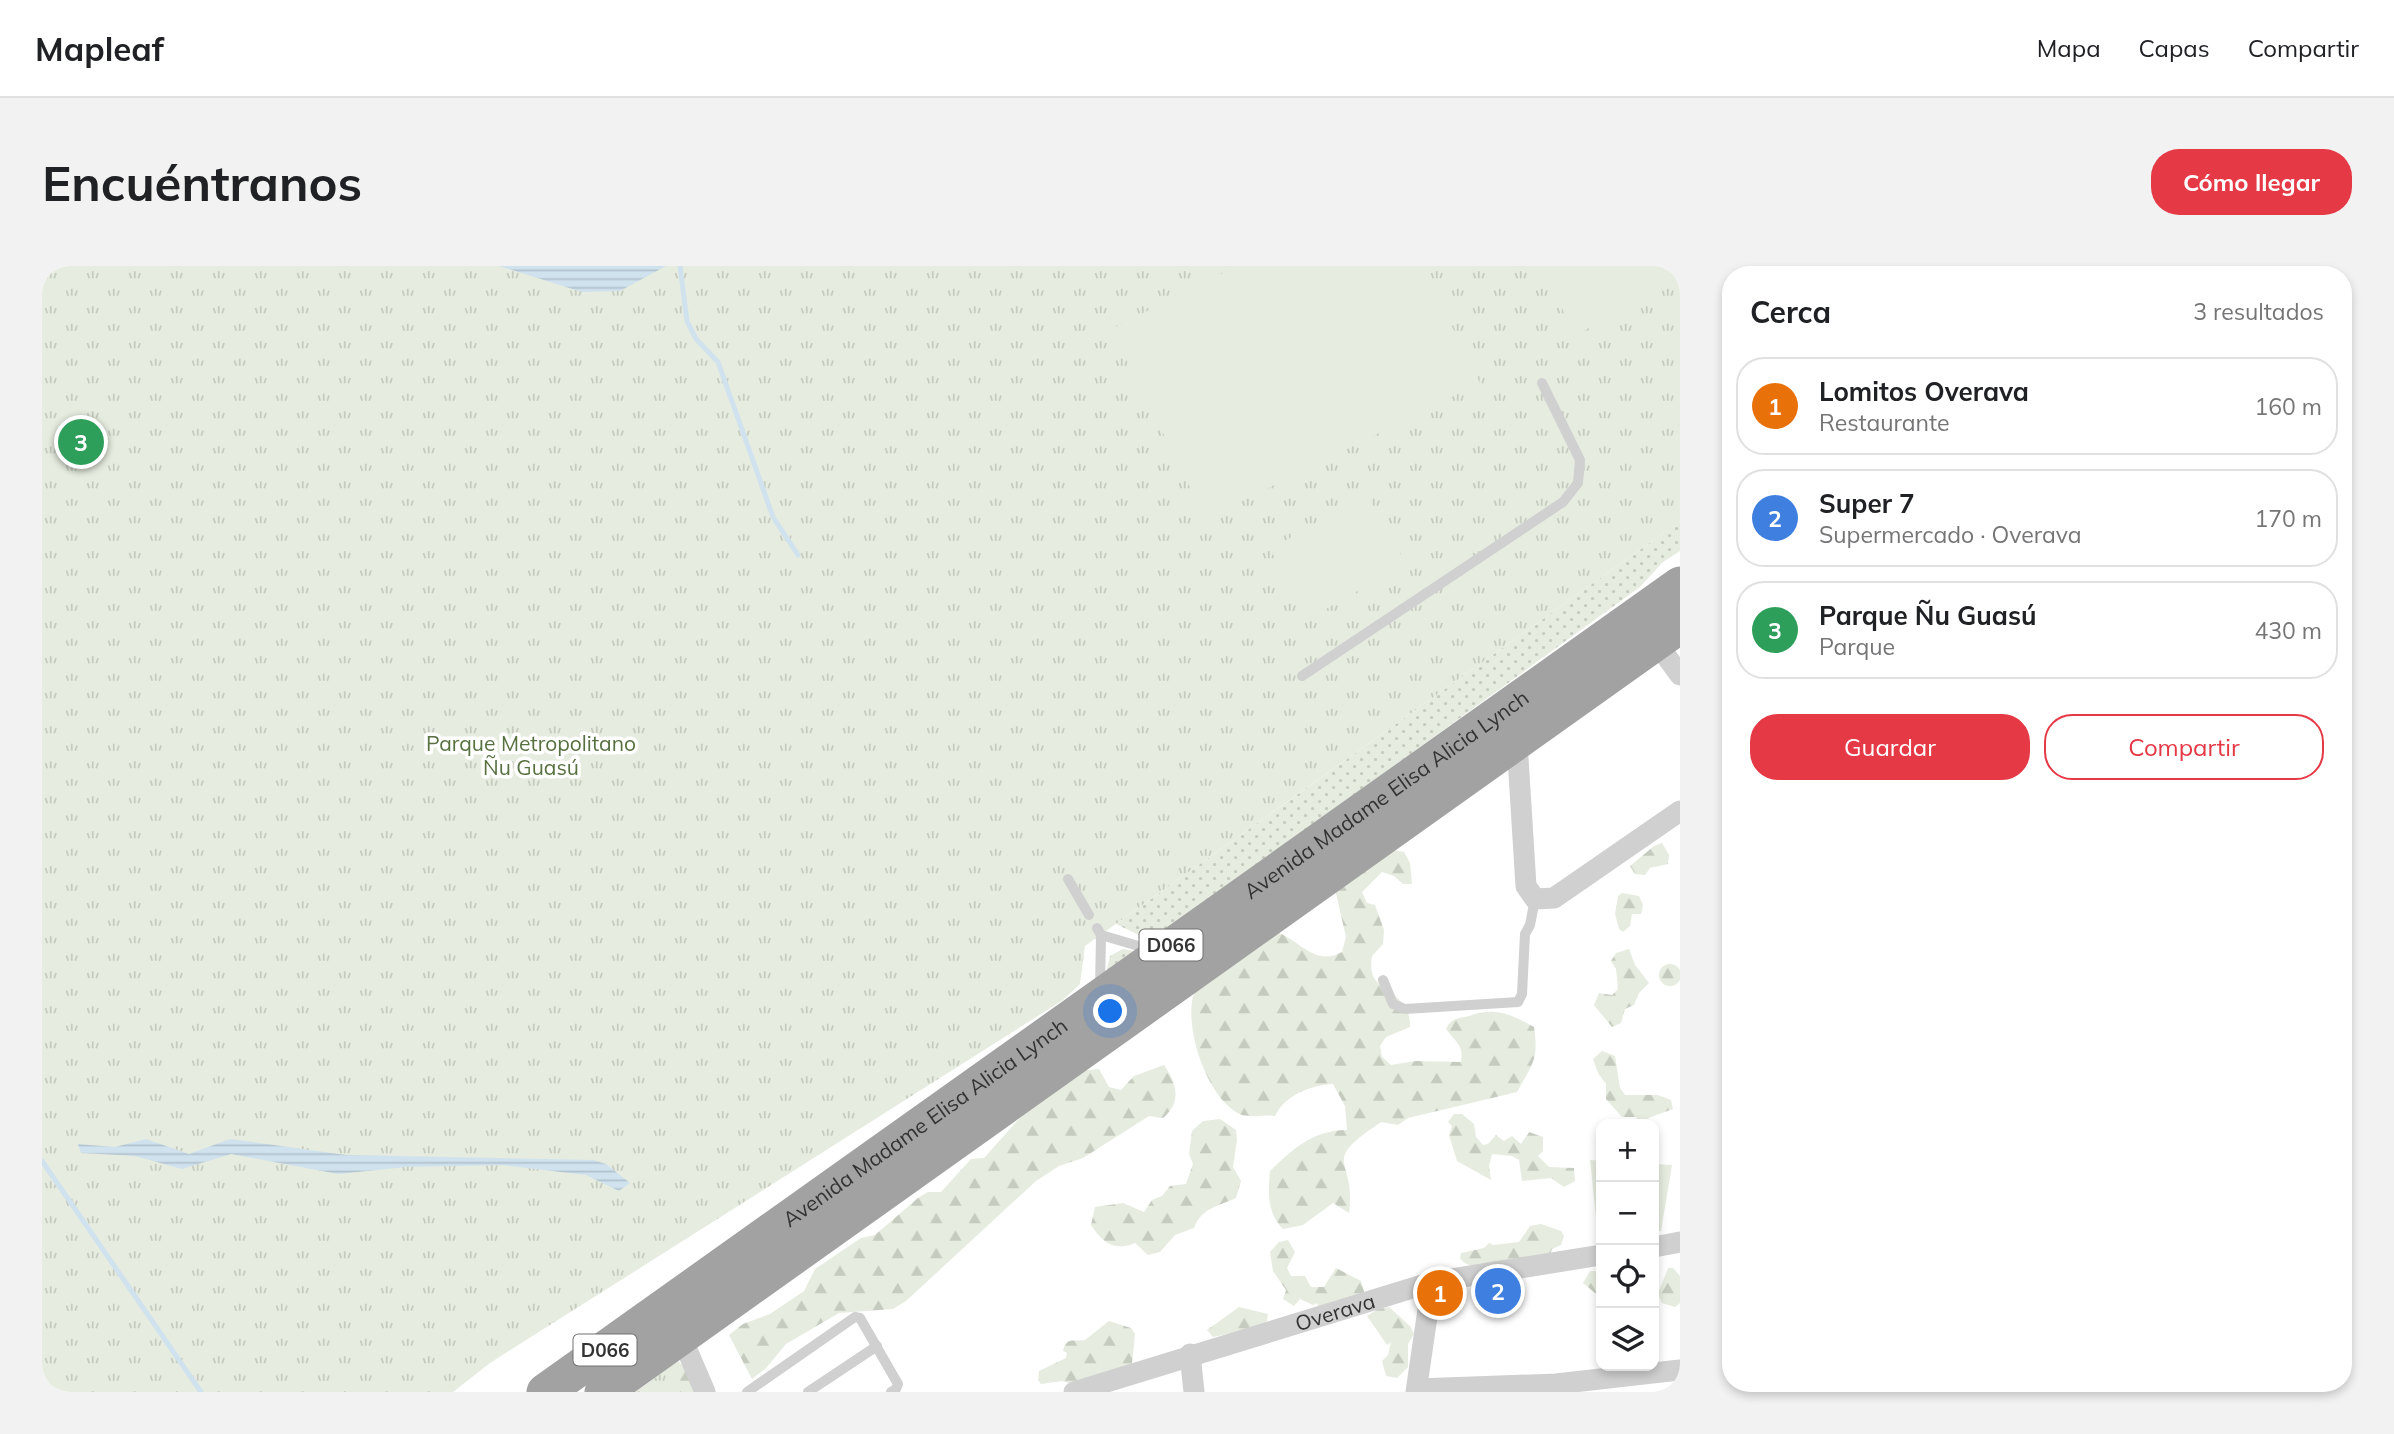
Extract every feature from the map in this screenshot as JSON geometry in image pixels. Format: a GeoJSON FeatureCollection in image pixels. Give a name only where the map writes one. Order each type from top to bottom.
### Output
{"type":"FeatureCollection","features":[{"type":"Feature","properties":{"kind":"highway","name":"Avenida Madame Elisa Alicia Lynch"},"geometry":{"type":"LineString","coordinates":[[603,1392],[671,1320],[772,1229],[1680,585]]}},
{"type":"Feature","properties":{"kind":"highway","name":"Avenida Madame Elisa Alicia Lynch"},"geometry":{"type":"LineString","coordinates":[[545,1392],[671,1320],[1517,742],[1668,634]]}},
{"type":"Feature","properties":{"kind":"street"},"geometry":{"type":"LineString","coordinates":[[1668,634],[1680,674]]}},
{"type":"Feature","properties":{"kind":"street"},"geometry":{"type":"LineString","coordinates":[[1517,742],[1525,886],[1535,899],[1554,898],[1680,811]]}},
{"type":"Feature","properties":{"kind":"street"},"geometry":{"type":"LineString","coordinates":[[1659,1246],[1680,1242]]}},
{"type":"Feature","properties":{"kind":"street","name":"Overava"},"geometry":{"type":"LineString","coordinates":[[1074,1392],[1190,1354],[1432,1282],[1596,1256]]}},
{"type":"Feature","properties":{"kind":"street"},"geometry":{"type":"LineString","coordinates":[[1432,1282],[1417,1390],[1556,1384],[1680,1370]]}},
{"type":"Feature","properties":{"kind":"street"},"geometry":{"type":"LineString","coordinates":[[671,1320],[705,1392]]}},
{"type":"Feature","properties":{"kind":"street"},"geometry":{"type":"LineString","coordinates":[[1190,1354],[1194,1392]]}},
{"type":"Feature","properties":{"kind":"lane"},"geometry":{"type":"LineString","coordinates":[[1302,676],[1563,502],[1578,483],[1580,460],[1542,383]]}},
{"type":"Feature","properties":{"kind":"lane"},"geometry":{"type":"LineString","coordinates":[[1068,879],[1088,915]]}},
{"type":"Feature","properties":{"kind":"lane"},"geometry":{"type":"LineString","coordinates":[[1383,980],[1394,1004],[1405,1009],[1518,1002],[1522,994],[1525,934],[1530,925],[1535,899]]}},
{"type":"Feature","properties":{"kind":"lane"},"geometry":{"type":"LineString","coordinates":[[1101,995],[1099,932],[1161,952]]}},
{"type":"Feature","properties":{"kind":"lane"},"geometry":{"type":"LineString","coordinates":[[750,1391],[855,1317],[860,1318],[898,1384],[896,1390],[891,1392]]}},
{"type":"Feature","properties":{"kind":"lane"},"geometry":{"type":"LineString","coordinates":[[808,1392],[877,1346]]}},
{"type":"Feature","properties":{"kind":"green space","name":"Parque Metropolitano Ñu Guasú"},"geometry":{"type":"Polygon","coordinates":[[[42,266],[1680,266],[1680,521],[1085,946],[1080,984],[1063,1000],[490,1363],[453,1392],[42,1392],[42,266]]]}},
{"type":"Feature","properties":{"kind":"green space"},"geometry":{"type":"Polygon","coordinates":[[[1237,266],[1422,266],[1480,383],[1206,519],[1111,329],[1237,266]]]}},
{"type":"Feature","properties":{"kind":"green space"},"geometry":{"type":"Polygon","coordinates":[[[1541,266],[1680,266],[1680,282],[1575,335],[1541,266]]]}},
{"type":"Feature","properties":{"kind":"green space"},"geometry":{"type":"Polygon","coordinates":[[[1367,495],[1406,564],[1308,619],[1270,549],[1367,495]]]}},
{"type":"Feature","properties":{"kind":"green space"},"geometry":{"type":"Polygon","coordinates":[[[1680,521],[1680,551],[1663,562],[1640,587],[1160,936],[1143,937],[1116,924],[1680,521]]]}},
{"type":"Feature","properties":{"kind":"green space"},"geometry":{"type":"Polygon","coordinates":[[[1662,843],[1669,855],[1668,864],[1650,868],[1645,875],[1635,874],[1630,866],[1654,846],[1662,843]]]}},
{"type":"Feature","properties":{"kind":"green space"},"geometry":{"type":"Polygon","coordinates":[[[1393,850],[1404,852],[1410,863],[1412,884],[1403,884],[1394,876],[1382,872],[1362,892],[1367,903],[1375,905],[1384,930],[1383,944],[1372,956],[1371,969],[1381,986],[1403,1004],[1410,1027],[1386,1037],[1380,1046],[1382,1057],[1391,1065],[1416,1061],[1461,1062],[1460,1047],[1446,1029],[1448,1025],[1458,1018],[1495,1012],[1509,1015],[1534,1027],[1536,1048],[1533,1062],[1517,1092],[1408,1118],[1398,1125],[1381,1122],[1350,1146],[1345,1155],[1350,1194],[1349,1213],[1333,1203],[1303,1225],[1283,1229],[1271,1209],[1270,1171],[1304,1142],[1324,1133],[1347,1130],[1345,1106],[1333,1084],[1300,1092],[1285,1102],[1275,1116],[1246,1116],[1229,1107],[1209,1079],[1195,1042],[1191,1007],[1194,993],[1277,932],[1316,955],[1333,956],[1342,952],[1346,937],[1335,889],[1393,850]]]}},
{"type":"Feature","properties":{"kind":"green space"},"geometry":{"type":"Polygon","coordinates":[[[1622,893],[1639,896],[1643,905],[1641,914],[1632,914],[1630,926],[1623,932],[1619,929],[1615,914],[1618,896],[1622,893]]]}},
{"type":"Feature","properties":{"kind":"green space"},"geometry":{"type":"Polygon","coordinates":[[[1123,949],[1139,952],[1105,977],[1110,956],[1123,949]]]}},
{"type":"Feature","properties":{"kind":"green space"},"geometry":{"type":"Polygon","coordinates":[[[1629,949],[1635,965],[1649,983],[1639,993],[1634,1005],[1625,1009],[1621,1023],[1612,1027],[1594,1005],[1599,993],[1612,995],[1618,989],[1616,969],[1611,961],[1616,953],[1629,949]]]}},
{"type":"Feature","properties":{"kind":"green space"},"geometry":{"type":"Polygon","coordinates":[[[1670,964],[1678,967],[1681,975],[1678,983],[1670,986],[1662,983],[1659,975],[1662,967],[1670,964]]]}},
{"type":"Feature","properties":{"kind":"green space"},"geometry":{"type":"Polygon","coordinates":[[[1602,1051],[1615,1056],[1620,1088],[1625,1095],[1658,1095],[1671,1100],[1673,1109],[1649,1119],[1622,1117],[1606,1099],[1606,1084],[1593,1059],[1602,1051]]]}},
{"type":"Feature","properties":{"kind":"green space"},"geometry":{"type":"Polygon","coordinates":[[[1164,1065],[1176,1093],[1173,1106],[1163,1118],[1149,1116],[1083,1158],[1059,1166],[1036,1181],[906,1301],[893,1309],[839,1313],[786,1344],[766,1368],[752,1379],[729,1335],[743,1324],[770,1314],[804,1291],[815,1269],[861,1238],[875,1235],[918,1198],[928,1192],[941,1192],[971,1159],[984,1158],[1060,1073],[1099,1069],[1109,1087],[1121,1090],[1134,1076],[1164,1065]]]}},
{"type":"Feature","properties":{"kind":"green space"},"geometry":{"type":"Polygon","coordinates":[[[1454,1114],[1462,1114],[1474,1124],[1476,1137],[1483,1145],[1488,1144],[1496,1135],[1504,1141],[1512,1136],[1521,1144],[1529,1132],[1543,1137],[1543,1151],[1538,1156],[1549,1167],[1574,1168],[1575,1181],[1564,1187],[1551,1178],[1522,1181],[1519,1160],[1512,1156],[1492,1154],[1489,1166],[1491,1180],[1457,1161],[1449,1135],[1452,1126],[1448,1122],[1454,1114]]]}},
{"type":"Feature","properties":{"kind":"green space"},"geometry":{"type":"Polygon","coordinates":[[[1220,1119],[1236,1130],[1233,1167],[1241,1181],[1236,1198],[1206,1212],[1194,1228],[1175,1235],[1160,1252],[1148,1255],[1135,1243],[1115,1246],[1104,1241],[1091,1225],[1095,1207],[1123,1203],[1144,1212],[1152,1200],[1162,1196],[1170,1186],[1186,1184],[1193,1164],[1189,1154],[1192,1131],[1203,1121],[1220,1119]]]}},
{"type":"Feature","properties":{"kind":"green space"},"geometry":{"type":"Polygon","coordinates":[[[1590,1160],[1596,1161],[1596,1217],[1590,1160]]]}},
{"type":"Feature","properties":{"kind":"green space"},"geometry":{"type":"Polygon","coordinates":[[[1659,1164],[1672,1165],[1661,1231],[1659,1164]]]}},
{"type":"Feature","properties":{"kind":"green space"},"geometry":{"type":"Polygon","coordinates":[[[1541,1224],[1561,1231],[1564,1236],[1561,1245],[1552,1249],[1550,1255],[1489,1267],[1476,1267],[1460,1258],[1461,1253],[1484,1248],[1489,1243],[1493,1245],[1519,1242],[1530,1226],[1541,1224]]]}},
{"type":"Feature","properties":{"kind":"green space"},"geometry":{"type":"Polygon","coordinates":[[[1288,1240],[1295,1252],[1287,1268],[1291,1276],[1305,1276],[1311,1287],[1324,1287],[1336,1268],[1361,1281],[1366,1298],[1320,1312],[1317,1303],[1313,1305],[1300,1299],[1294,1306],[1283,1299],[1286,1290],[1273,1271],[1270,1252],[1279,1242],[1288,1240]]]}},
{"type":"Feature","properties":{"kind":"green space"},"geometry":{"type":"Polygon","coordinates":[[[1668,1268],[1673,1268],[1680,1276],[1680,1303],[1675,1307],[1662,1303],[1659,1291],[1668,1268]]]}},
{"type":"Feature","properties":{"kind":"green space"},"geometry":{"type":"Polygon","coordinates":[[[1590,1271],[1596,1271],[1596,1293],[1583,1283],[1590,1271]]]}},
{"type":"Feature","properties":{"kind":"green space"},"geometry":{"type":"Polygon","coordinates":[[[1239,1307],[1268,1314],[1266,1326],[1213,1337],[1207,1330],[1239,1307]]]}},
{"type":"Feature","properties":{"kind":"green space"},"geometry":{"type":"Polygon","coordinates":[[[1389,1307],[1410,1326],[1414,1334],[1408,1344],[1408,1367],[1397,1378],[1386,1376],[1382,1361],[1388,1355],[1391,1342],[1387,1345],[1367,1316],[1378,1309],[1389,1307]]]}},
{"type":"Feature","properties":{"kind":"green space"},"geometry":{"type":"Polygon","coordinates":[[[1109,1321],[1131,1328],[1135,1334],[1131,1373],[1071,1384],[1062,1381],[1041,1384],[1038,1380],[1039,1371],[1066,1358],[1067,1353],[1063,1351],[1066,1343],[1085,1340],[1109,1321]]]}},
{"type":"Feature","properties":{"kind":"green space"},"geometry":{"type":"Polygon","coordinates":[[[675,1358],[702,1392],[636,1392],[646,1386],[675,1358]]]}},
{"type":"Feature","properties":{"kind":"green space"},"geometry":{"type":"Polygon","coordinates":[[[661,1374],[675,1378],[681,1392],[635,1392],[661,1374]]]}},
{"type":"Feature","properties":{"kind":"water"},"geometry":{"type":"Polygon","coordinates":[[[499,266],[666,266],[620,291],[582,292],[499,266]]]}},
{"type":"Feature","properties":{"kind":"water"},"geometry":{"type":"Polygon","coordinates":[[[146,1139],[189,1154],[230,1139],[346,1155],[593,1160],[606,1164],[630,1183],[619,1191],[586,1175],[502,1165],[406,1167],[338,1174],[231,1154],[182,1169],[135,1156],[81,1153],[78,1144],[115,1147],[146,1139]]]}},
{"type":"Feature","properties":{"kind":"waterway"},"geometry":{"type":"LineString","coordinates":[[680,266],[687,321],[696,339],[718,362],[773,517],[798,555]]}},
{"type":"Feature","properties":{"kind":"waterway"},"geometry":{"type":"LineString","coordinates":[[42,1161],[201,1392]]}},
{"type":"Feature","properties":{"kind":"place","name":"Parque Ñu Guasú"},"geometry":{"type":"Point","coordinates":[81,442]}},
{"type":"Feature","properties":{"kind":"place","name":"Super 7"},"geometry":{"type":"Point","coordinates":[1498,1291]}},
{"type":"Feature","properties":{"kind":"place","name":"Lomitos Overava"},"geometry":{"type":"Point","coordinates":[1440,1293]}}]}
